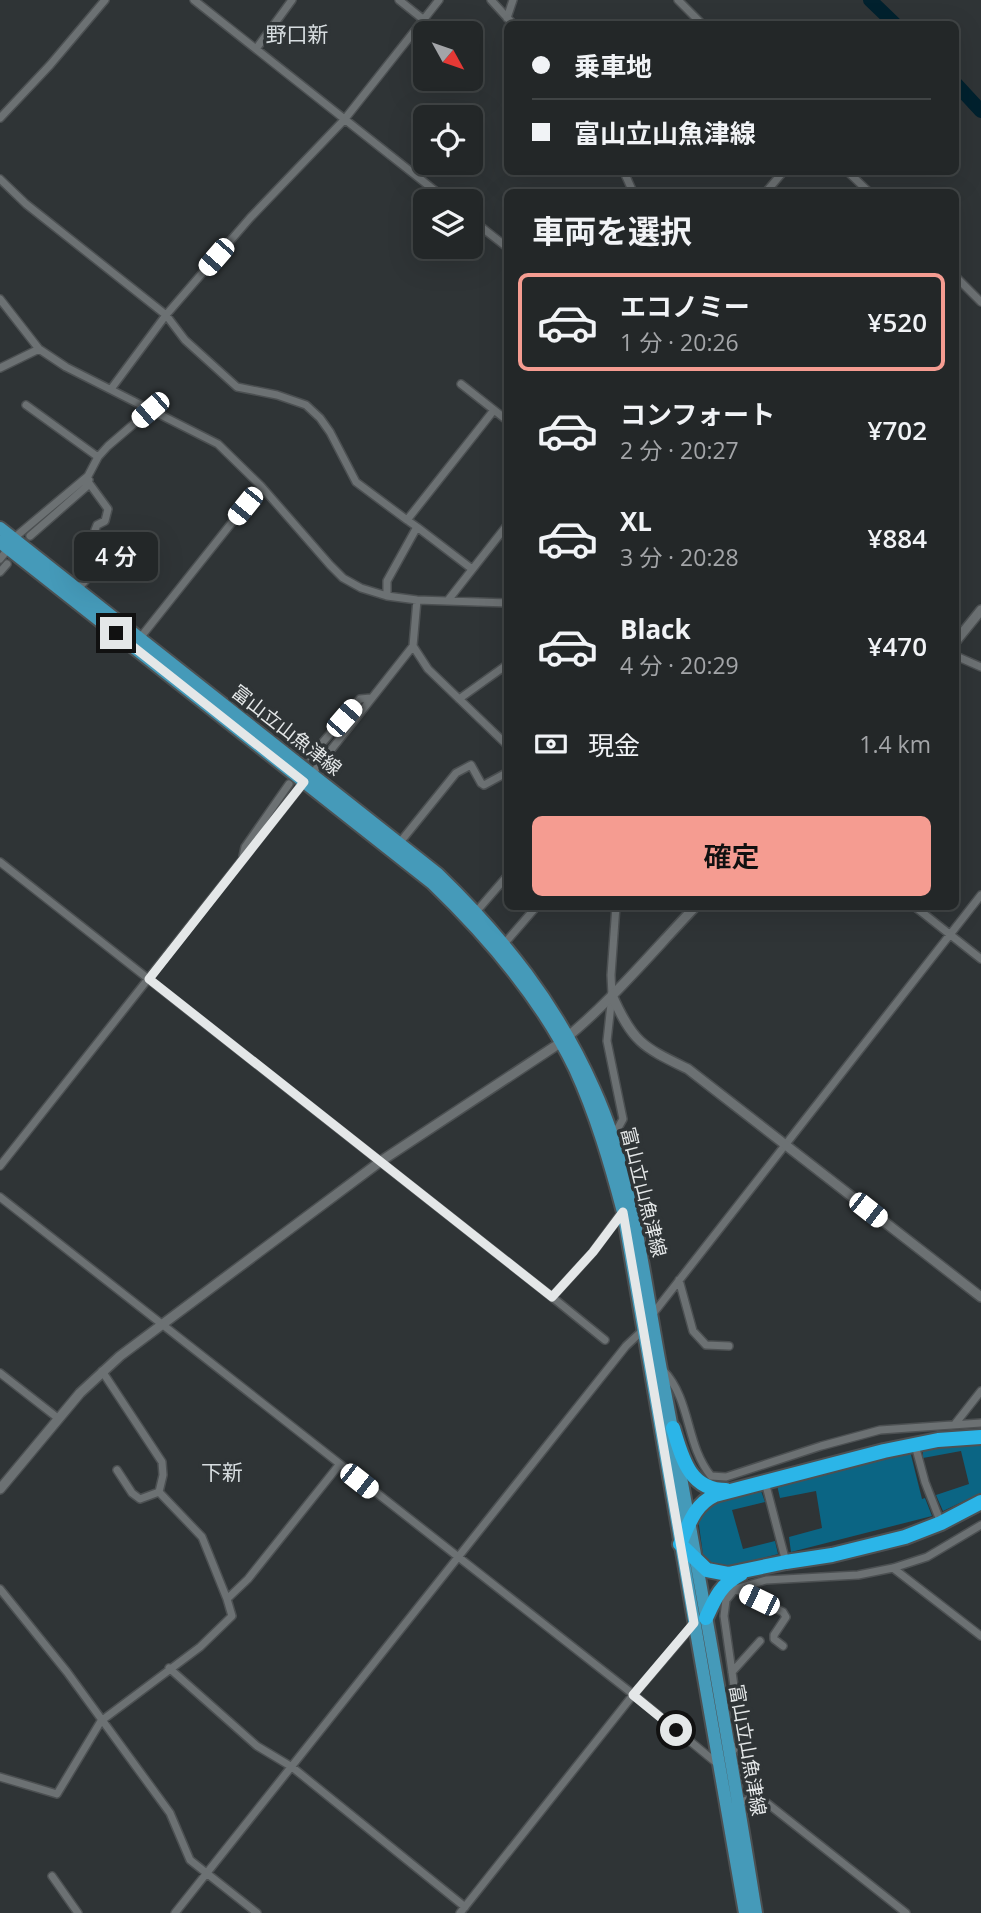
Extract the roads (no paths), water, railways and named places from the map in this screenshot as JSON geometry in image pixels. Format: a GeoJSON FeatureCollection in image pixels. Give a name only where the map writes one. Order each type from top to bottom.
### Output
{"type":"FeatureCollection","features":[{"type":"Feature","properties":{"kind":"highway"},"geometry":{"type":"LineString","coordinates":[[978,1427],[731,1490],[701,1503],[680,1544],[713,1573],[728,1574],[832,1555],[905,1537],[941,1524],[981,1502]]}},
{"type":"Feature","properties":{"kind":"highway"},"geometry":{"type":"LineString","coordinates":[[673,1428],[691,1475],[709,1488],[731,1490]]}},
{"type":"Feature","properties":{"kind":"highway"},"geometry":{"type":"LineString","coordinates":[[700,1620],[724,1584],[745,1571]]}},
{"type":"Feature","properties":{"kind":"main road","name":"富山立山魚津線"},"geometry":{"type":"LineString","coordinates":[[0,528],[6,551],[308,778]]}},
{"type":"Feature","properties":{"kind":"main road","name":"富山立山魚津線"},"geometry":{"type":"LineString","coordinates":[[6,551],[78,589],[396,848],[468,917],[538,1004],[595,1091],[613,1137],[652,1315],[673,1428],[696,1560],[700,1620],[719,1765],[745,1913]]}},
{"type":"Feature","properties":{"kind":"main road","name":"富山立山魚津線"},"geometry":{"type":"LineString","coordinates":[[396,848],[438,874],[505,944],[541,992],[564,1040],[627,1207],[643,1329],[680,1544],[700,1620],[729,1756],[756,1913]]}},
{"type":"Feature","properties":{"kind":"street"},"geometry":{"type":"LineString","coordinates":[[0,118],[50,65],[105,0]]}},
{"type":"Feature","properties":{"kind":"street"},"geometry":{"type":"LineString","coordinates":[[194,0],[433,189]]}},
{"type":"Feature","properties":{"kind":"street"},"geometry":{"type":"LineString","coordinates":[[256,49],[292,0]]}},
{"type":"Feature","properties":{"kind":"street"},"geometry":{"type":"LineString","coordinates":[[399,0],[424,20]]}},
{"type":"Feature","properties":{"kind":"street"},"geometry":{"type":"LineString","coordinates":[[111,389],[166,315],[250,218],[344,120],[439,0]]}},
{"type":"Feature","properties":{"kind":"street"},"geometry":{"type":"LineString","coordinates":[[491,0],[510,21]]}},
{"type":"Feature","properties":{"kind":"street"},"geometry":{"type":"LineString","coordinates":[[510,21],[513,0]]}},
{"type":"Feature","properties":{"kind":"street"},"geometry":{"type":"LineString","coordinates":[[678,0],[699,21]]}},
{"type":"Feature","properties":{"kind":"street"},"geometry":{"type":"LineString","coordinates":[[769,189],[780,175]]}},
{"type":"Feature","properties":{"kind":"street"},"geometry":{"type":"LineString","coordinates":[[851,175],[866,189]]}},
{"type":"Feature","properties":{"kind":"street"},"geometry":{"type":"LineString","coordinates":[[0,179],[26,204],[166,315],[185,340],[237,387],[277,395],[306,405],[330,432],[356,482],[472,569]]}},
{"type":"Feature","properties":{"kind":"street"},"geometry":{"type":"LineString","coordinates":[[483,228],[504,245]]}},
{"type":"Feature","properties":{"kind":"street"},"geometry":{"type":"LineString","coordinates":[[959,279],[981,302]]}},
{"type":"Feature","properties":{"kind":"street"},"geometry":{"type":"LineString","coordinates":[[0,299],[39,349],[66,367],[218,444],[261,486],[343,578],[361,588],[387,596],[417,600],[504,603]]}},
{"type":"Feature","properties":{"kind":"street"},"geometry":{"type":"LineString","coordinates":[[0,368],[39,349]]}},
{"type":"Feature","properties":{"kind":"street"},"geometry":{"type":"LineString","coordinates":[[461,384],[504,418]]}},
{"type":"Feature","properties":{"kind":"street"},"geometry":{"type":"LineString","coordinates":[[26,405],[98,457]]}},
{"type":"Feature","properties":{"kind":"street"},"geometry":{"type":"LineString","coordinates":[[30,536],[88,479],[98,457],[150,410]]}},
{"type":"Feature","properties":{"kind":"street"},"geometry":{"type":"LineString","coordinates":[[407,520],[494,410]]}},
{"type":"Feature","properties":{"kind":"street"},"geometry":{"type":"LineString","coordinates":[[0,572],[6,551],[88,479]]}},
{"type":"Feature","properties":{"kind":"street"},"geometry":{"type":"LineString","coordinates":[[78,589],[106,554],[94,530],[105,521],[108,509],[88,479]]}},
{"type":"Feature","properties":{"kind":"street"},"geometry":{"type":"LineString","coordinates":[[140,638],[261,486]]}},
{"type":"Feature","properties":{"kind":"street"},"geometry":{"type":"LineString","coordinates":[[387,596],[387,581],[417,527]]}},
{"type":"Feature","properties":{"kind":"street"},"geometry":{"type":"LineString","coordinates":[[449,600],[504,529]]}},
{"type":"Feature","properties":{"kind":"street"},"geometry":{"type":"LineString","coordinates":[[0,1166],[413,646],[417,600]]}},
{"type":"Feature","properties":{"kind":"street"},"geometry":{"type":"LineString","coordinates":[[959,637],[981,610]]}},
{"type":"Feature","properties":{"kind":"street"},"geometry":{"type":"LineString","coordinates":[[413,646],[428,669],[504,742]]}},
{"type":"Feature","properties":{"kind":"street"},"geometry":{"type":"LineString","coordinates":[[959,657],[981,667]]}},
{"type":"Feature","properties":{"kind":"street"},"geometry":{"type":"LineString","coordinates":[[459,699],[504,667]]}},
{"type":"Feature","properties":{"kind":"street"},"geometry":{"type":"LineString","coordinates":[[310,757],[360,699],[371,698]]}},
{"type":"Feature","properties":{"kind":"street"},"geometry":{"type":"LineString","coordinates":[[396,848],[456,773],[471,765],[484,785],[504,774]]}},
{"type":"Feature","properties":{"kind":"street"},"geometry":{"type":"LineString","coordinates":[[243,857],[245,847],[289,784]]}},
{"type":"Feature","properties":{"kind":"street"},"geometry":{"type":"LineString","coordinates":[[0,862],[605,1340]]}},
{"type":"Feature","properties":{"kind":"street"},"geometry":{"type":"LineString","coordinates":[[476,912],[504,880]]}},
{"type":"Feature","properties":{"kind":"street"},"geometry":{"type":"LineString","coordinates":[[652,1315],[981,895]]}},
{"type":"Feature","properties":{"kind":"street"},"geometry":{"type":"LineString","coordinates":[[505,944],[534,910]]}},
{"type":"Feature","properties":{"kind":"street"},"geometry":{"type":"LineString","coordinates":[[613,1137],[623,1119],[607,1041],[616,910]]}},
{"type":"Feature","properties":{"kind":"street"},"geometry":{"type":"LineString","coordinates":[[0,1489],[102,1371],[381,1161],[564,1040],[612,995],[691,910]]}},
{"type":"Feature","properties":{"kind":"street"},"geometry":{"type":"LineString","coordinates":[[919,910],[981,959]]}},
{"type":"Feature","properties":{"kind":"street"},"geometry":{"type":"LineString","coordinates":[[612,995],[634,1037],[642,1044],[688,1069],[981,1297]]}},
{"type":"Feature","properties":{"kind":"street"},"geometry":{"type":"LineString","coordinates":[[0,1197],[719,1765]]}},
{"type":"Feature","properties":{"kind":"street"},"geometry":{"type":"LineString","coordinates":[[552,1297],[593,1252],[627,1207]]}},
{"type":"Feature","properties":{"kind":"street"},"geometry":{"type":"LineString","coordinates":[[679,1280],[693,1331],[706,1345],[729,1346]]}},
{"type":"Feature","properties":{"kind":"street"},"geometry":{"type":"LineString","coordinates":[[175,1913],[626,1346],[643,1329]]}},
{"type":"Feature","properties":{"kind":"street"},"geometry":{"type":"LineString","coordinates":[[660,1367],[674,1382],[700,1463],[711,1476],[726,1477],[880,1430],[955,1424],[978,1427]]}},
{"type":"Feature","properties":{"kind":"street"},"geometry":{"type":"LineString","coordinates":[[102,1371],[162,1462],[163,1475],[159,1492]]}},
{"type":"Feature","properties":{"kind":"street"},"geometry":{"type":"LineString","coordinates":[[0,1373],[59,1419]]}},
{"type":"Feature","properties":{"kind":"street"},"geometry":{"type":"LineString","coordinates":[[955,1424],[981,1391]]}},
{"type":"Feature","properties":{"kind":"street"},"geometry":{"type":"LineString","coordinates":[[915,1444],[925,1482],[941,1524]]}},
{"type":"Feature","properties":{"kind":"street"},"geometry":{"type":"LineString","coordinates":[[227,1599],[248,1579],[339,1465]]}},
{"type":"Feature","properties":{"kind":"street"},"geometry":{"type":"LineString","coordinates":[[117,1470],[132,1493],[140,1499],[159,1492]]}},
{"type":"Feature","properties":{"kind":"street"},"geometry":{"type":"LineString","coordinates":[[765,1481],[786,1562]]}},
{"type":"Feature","properties":{"kind":"street"},"geometry":{"type":"LineString","coordinates":[[0,1777],[57,1794],[100,1721],[200,1647],[232,1616],[202,1537],[159,1492]]}},
{"type":"Feature","properties":{"kind":"street"},"geometry":{"type":"LineString","coordinates":[[729,1756],[739,1743],[724,1616],[726,1600],[736,1589],[766,1580],[858,1575],[893,1568],[927,1557],[981,1525]]}},
{"type":"Feature","properties":{"kind":"street"},"geometry":{"type":"LineString","coordinates":[[893,1568],[981,1636]]}},
{"type":"Feature","properties":{"kind":"street"},"geometry":{"type":"LineString","coordinates":[[736,1589],[783,1612],[786,1617],[774,1635],[774,1639],[783,1646]]}},
{"type":"Feature","properties":{"kind":"street"},"geometry":{"type":"LineString","coordinates":[[0,1590],[67,1672],[170,1814],[190,1860],[257,1913]]}},
{"type":"Feature","properties":{"kind":"street"},"geometry":{"type":"LineString","coordinates":[[169,1668],[257,1746],[292,1767],[463,1910],[633,1695],[700,1620]]}},
{"type":"Feature","properties":{"kind":"street"},"geometry":{"type":"LineString","coordinates":[[732,1672],[760,1641]]}},
{"type":"Feature","properties":{"kind":"street"},"geometry":{"type":"LineString","coordinates":[[738,1802],[758,1796],[906,1913]]}},
{"type":"Feature","properties":{"kind":"street"},"geometry":{"type":"LineString","coordinates":[[52,1876],[78,1913]]}},
{"type":"Feature","properties":{"kind":"waterway"},"geometry":{"type":"LineString","coordinates":[[870,0],[892,21]]}},
{"type":"Feature","properties":{"kind":"waterway"},"geometry":{"type":"LineString","coordinates":[[959,87],[981,111]]}},
{"type":"Feature","properties":{"kind":"district","name":"野口新"},"geometry":{"type":"Point","coordinates":[297,35]}},
{"type":"Feature","properties":{"kind":"district","name":"下新"},"geometry":{"type":"Point","coordinates":[222,1473]}}]}
